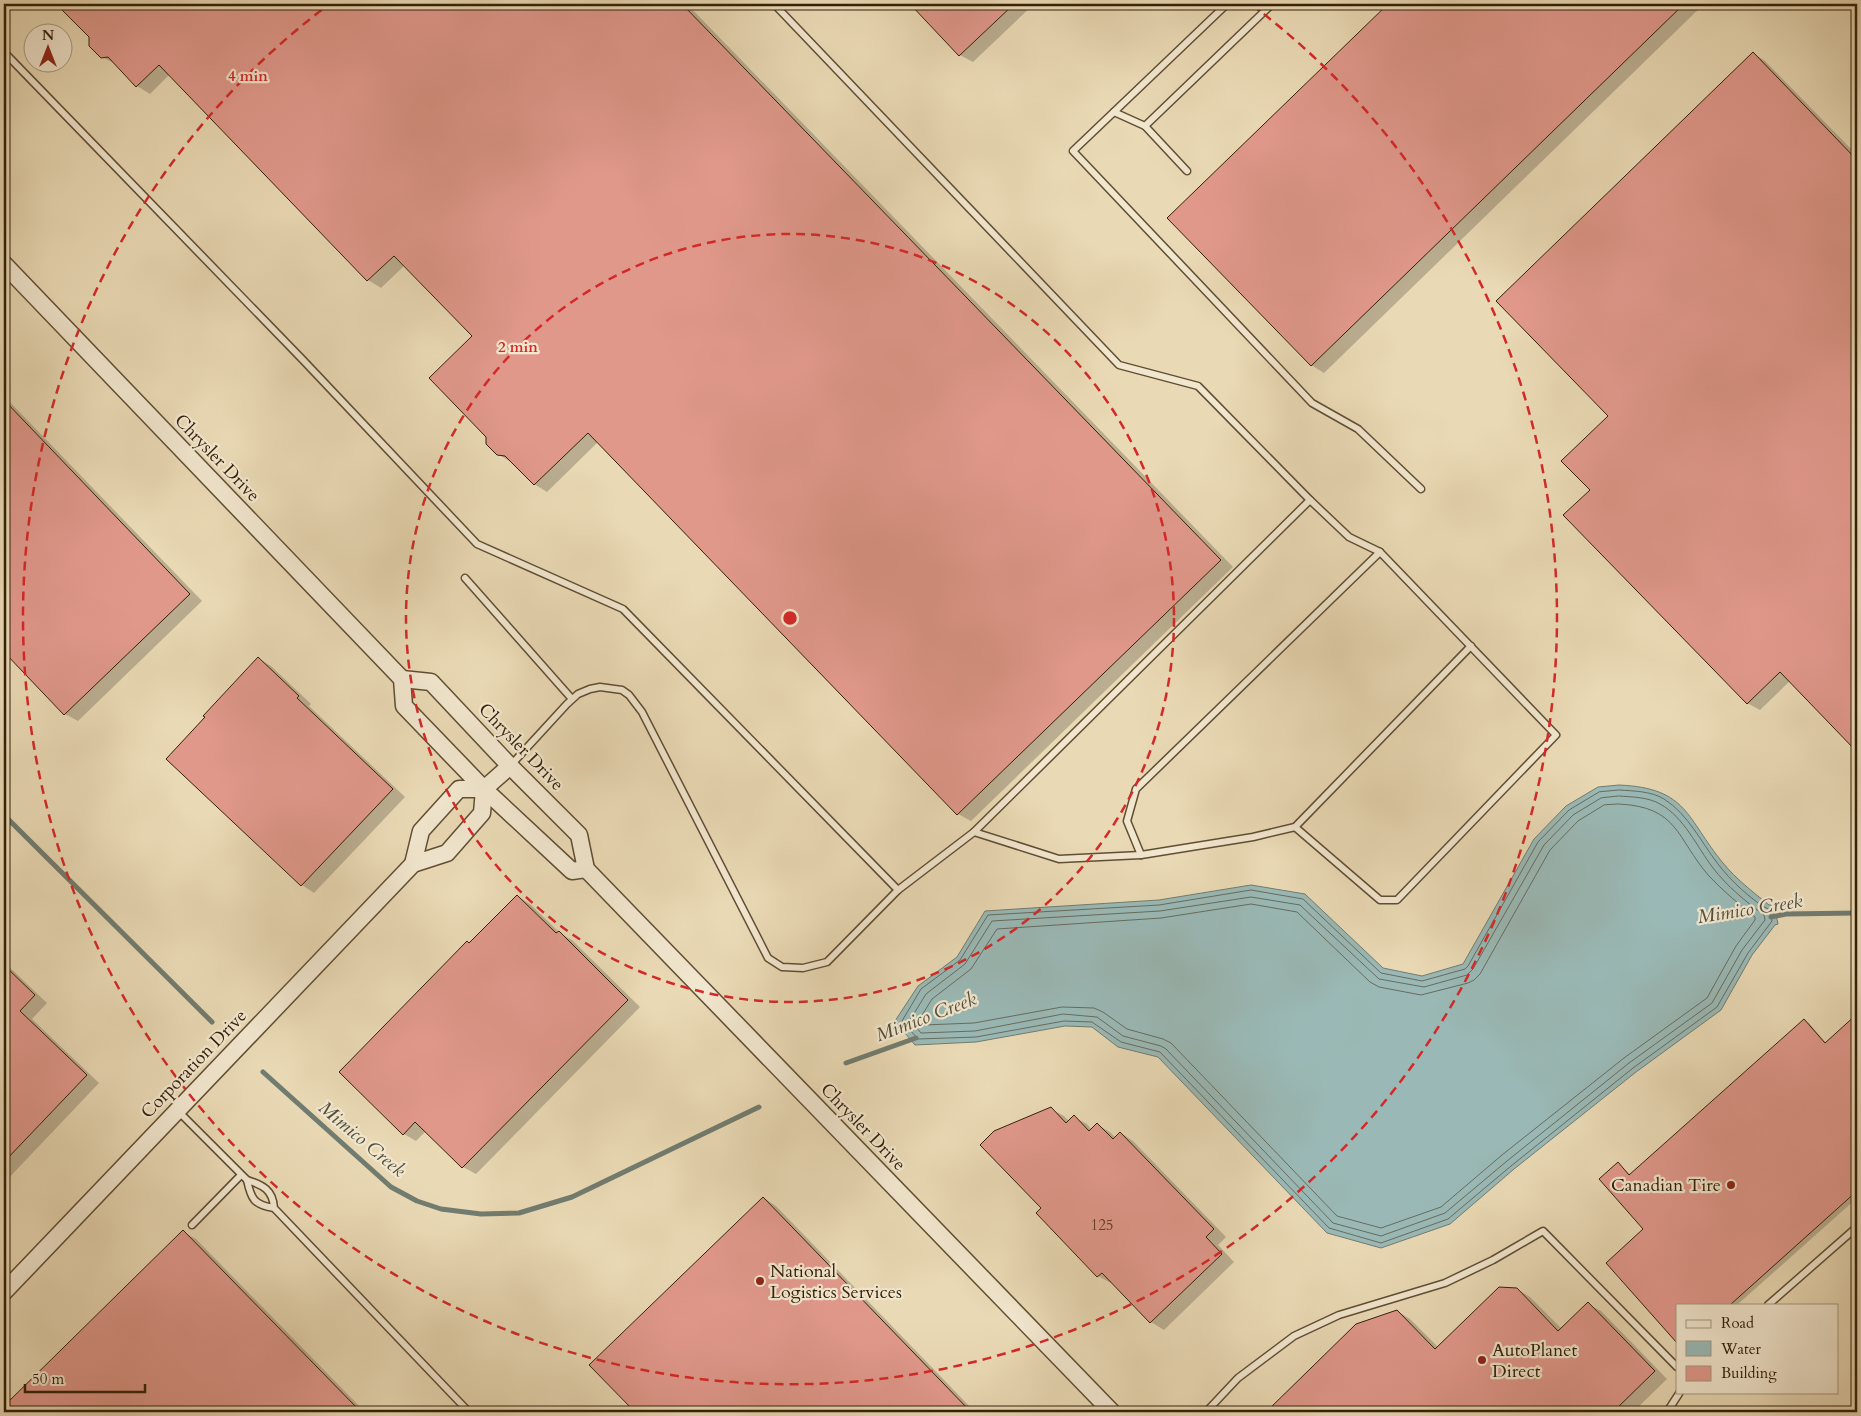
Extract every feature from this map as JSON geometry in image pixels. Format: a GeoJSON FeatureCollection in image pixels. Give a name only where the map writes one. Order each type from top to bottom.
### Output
{"type":"FeatureCollection","features":[{"type":"Feature","properties":{"kind":"street","name":"Chrysler Drive"},"geometry":{"type":"LineString","coordinates":[[4,264],[402,679],[430,682],[579,836],[586,869],[1112,1412]]}},
{"type":"Feature","properties":{"kind":"street"},"geometry":{"type":"LineString","coordinates":[[402,679],[404,706],[484,788],[572,871],[586,869]]}},
{"type":"Feature","properties":{"kind":"street"},"geometry":{"type":"LineString","coordinates":[[484,788],[510,766]]}},
{"type":"Feature","properties":{"kind":"street","name":"Corporation Drive"},"geometry":{"type":"LineString","coordinates":[[4,1292],[413,864],[447,853],[482,813],[484,788],[459,789],[421,831],[413,864]]}},
{"type":"Feature","properties":{"kind":"lane"},"geometry":{"type":"LineString","coordinates":[[774,4],[1119,365],[1198,386],[1349,537],[1380,552],[1556,735],[1397,900],[1380,900],[1295,827]]}},
{"type":"Feature","properties":{"kind":"lane"},"geometry":{"type":"LineString","coordinates":[[1227,4],[1073,151],[1312,403],[1358,429],[1421,489]]}},
{"type":"Feature","properties":{"kind":"lane"},"geometry":{"type":"LineString","coordinates":[[1145,126],[1272,4]]}},
{"type":"Feature","properties":{"kind":"lane"},"geometry":{"type":"LineString","coordinates":[[4,52],[295,352],[476,544],[623,609],[898,890]]}},
{"type":"Feature","properties":{"kind":"lane"},"geometry":{"type":"LineString","coordinates":[[1114,112],[1145,126],[1187,171]]}},
{"type":"Feature","properties":{"kind":"lane"},"geometry":{"type":"LineString","coordinates":[[510,766],[578,694],[600,686],[622,690],[636,702],[768,958],[782,967],[803,968],[827,962],[898,890],[974,832],[1310,500]]}},
{"type":"Feature","properties":{"kind":"lane"},"geometry":{"type":"LineString","coordinates":[[1141,855],[1127,820],[1136,788],[1380,552]]}},
{"type":"Feature","properties":{"kind":"lane"},"geometry":{"type":"LineString","coordinates":[[465,578],[572,699]]}},
{"type":"Feature","properties":{"kind":"lane"},"geometry":{"type":"LineString","coordinates":[[974,832],[1058,859],[1141,855],[1295,827],[1471,646]]}},
{"type":"Feature","properties":{"kind":"lane"},"geometry":{"type":"LineString","coordinates":[[178,1111],[241,1175],[247,1180],[260,1184],[272,1196],[274,1208],[469,1412]]}},
{"type":"Feature","properties":{"kind":"lane"},"geometry":{"type":"LineString","coordinates":[[192,1225],[241,1175]]}},
{"type":"Feature","properties":{"kind":"lane"},"geometry":{"type":"LineString","coordinates":[[247,1180],[250,1194],[261,1206],[274,1208]]}},
{"type":"Feature","properties":{"kind":"lane"},"geometry":{"type":"LineString","coordinates":[[1769,1304],[1857,1227]]}},
{"type":"Feature","properties":{"kind":"lane"},"geometry":{"type":"LineString","coordinates":[[1206,1412],[1238,1378],[1294,1336],[1339,1315],[1446,1284],[1543,1231],[1676,1366]]}},
{"type":"Feature","properties":{"kind":"lane"},"geometry":{"type":"LineString","coordinates":[[1667,1412],[1679,1394]]}},
{"type":"Feature","properties":{"kind":"water"},"geometry":{"type":"Polygon","coordinates":[[[1619,785],[1642,787],[1659,792],[1683,808],[1728,869],[1769,905],[1774,905],[1778,924],[1775,925],[1752,955],[1721,1010],[1636,1072],[1514,1169],[1450,1224],[1381,1248],[1327,1233],[1158,1057],[1118,1047],[1092,1027],[1065,1026],[976,1042],[915,1045],[895,1021],[918,986],[957,957],[985,911],[1159,900],[1251,885],[1305,894],[1383,968],[1422,976],[1463,964],[1534,839],[1566,806],[1598,787],[1619,785]]]}},
{"type":"Feature","properties":{"kind":"building"},"geometry":{"type":"Polygon","coordinates":[[[56,4],[682,4],[1221,560],[957,815],[588,433],[534,485],[505,456],[497,455],[486,444],[486,437],[429,378],[472,336],[394,256],[367,281],[159,65],[136,87],[108,57],[101,58],[89,46],[89,37],[56,4]]]}},
{"type":"Feature","properties":{"kind":"building"},"geometry":{"type":"Polygon","coordinates":[[[910,4],[1014,4],[959,56],[910,4]]]}},
{"type":"Feature","properties":{"kind":"building"},"geometry":{"type":"Polygon","coordinates":[[[1388,4],[1684,4],[1311,366],[1167,218],[1388,4]]]}},
{"type":"Feature","properties":{"kind":"building"},"geometry":{"type":"Polygon","coordinates":[[[1753,52],[1857,160],[1857,752],[1780,672],[1747,704],[1563,515],[1590,490],[1561,461],[1608,416],[1496,301],[1753,52]]]}},
{"type":"Feature","properties":{"kind":"building"},"geometry":{"type":"Polygon","coordinates":[[[4,400],[190,594],[64,715],[4,652],[4,400]]]}},
{"type":"Feature","properties":{"kind":"building"},"geometry":{"type":"Polygon","coordinates":[[[258,657],[299,696],[297,698],[393,789],[301,886],[166,759],[258,657]]]}},
{"type":"Feature","properties":{"kind":"building"},"geometry":{"type":"Polygon","coordinates":[[[517,895],[556,933],[559,931],[628,1000],[462,1168],[415,1122],[403,1135],[339,1072],[467,941],[469,943],[517,895]]]}},
{"type":"Feature","properties":{"kind":"building"},"geometry":{"type":"Polygon","coordinates":[[[4,965],[35,995],[20,1011],[87,1075],[4,1162],[4,965]]]}},
{"type":"Feature","properties":{"kind":"building","name":"Canadian Tire"},"geometry":{"type":"Polygon","coordinates":[[[1857,1014],[1857,1191],[1731,1304],[1676,1304],[1676,1342],[1606,1263],[1643,1229],[1599,1179],[1618,1162],[1629,1175],[1804,1019],[1825,1043],[1857,1014]]]}},
{"type":"Feature","properties":{"kind":"building"},"geometry":{"type":"Polygon","coordinates":[[[1051,1107],[1066,1123],[1074,1115],[1089,1131],[1097,1123],[1113,1139],[1120,1132],[1214,1229],[1206,1237],[1222,1254],[1150,1323],[1102,1273],[1097,1277],[1036,1213],[1041,1208],[980,1145],[994,1131],[1051,1107]]]}},
{"type":"Feature","properties":{"kind":"building","name":"National Logistics Services"},"geometry":{"type":"Polygon","coordinates":[[[763,1197],[971,1412],[635,1412],[589,1365],[763,1197]]]}},
{"type":"Feature","properties":{"kind":"building"},"geometry":{"type":"Polygon","coordinates":[[[183,1230],[361,1412],[4,1412],[4,1406],[183,1230]]]}},
{"type":"Feature","properties":{"kind":"building","name":"AutoPlanet Direct"},"geometry":{"type":"Polygon","coordinates":[[[1499,1287],[1517,1288],[1558,1331],[1588,1302],[1655,1371],[1613,1412],[1266,1412],[1356,1324],[1397,1310],[1435,1349],[1499,1287]]]}},
{"type":"Feature","properties":{"kind":"waterway","name":"Mimico Creek"},"geometry":{"type":"LineString","coordinates":[[4,815],[212,1022]]}},
{"type":"Feature","properties":{"kind":"waterway","name":"Mimico Creek"},"geometry":{"type":"LineString","coordinates":[[1771,917],[1786,914],[1857,913]]}},
{"type":"Feature","properties":{"kind":"waterway","name":"Mimico Creek"},"geometry":{"type":"LineString","coordinates":[[846,1063],[916,1038]]}},
{"type":"Feature","properties":{"kind":"waterway","name":"Mimico Creek"},"geometry":{"type":"LineString","coordinates":[[263,1072],[391,1187],[417,1201],[441,1209],[481,1214],[519,1213],[572,1197],[759,1107]]}},
{"type":"Feature","properties":{"kind":"place","name":"Canadian Tire"},"geometry":{"type":"Point","coordinates":[1731,1185]}},
{"type":"Feature","properties":{"kind":"place","name":"National Logistics Services"},"geometry":{"type":"Point","coordinates":[760,1281]}},
{"type":"Feature","properties":{"kind":"place","name":"AutoPlanet Direct"},"geometry":{"type":"Point","coordinates":[1482,1360]}}]}
